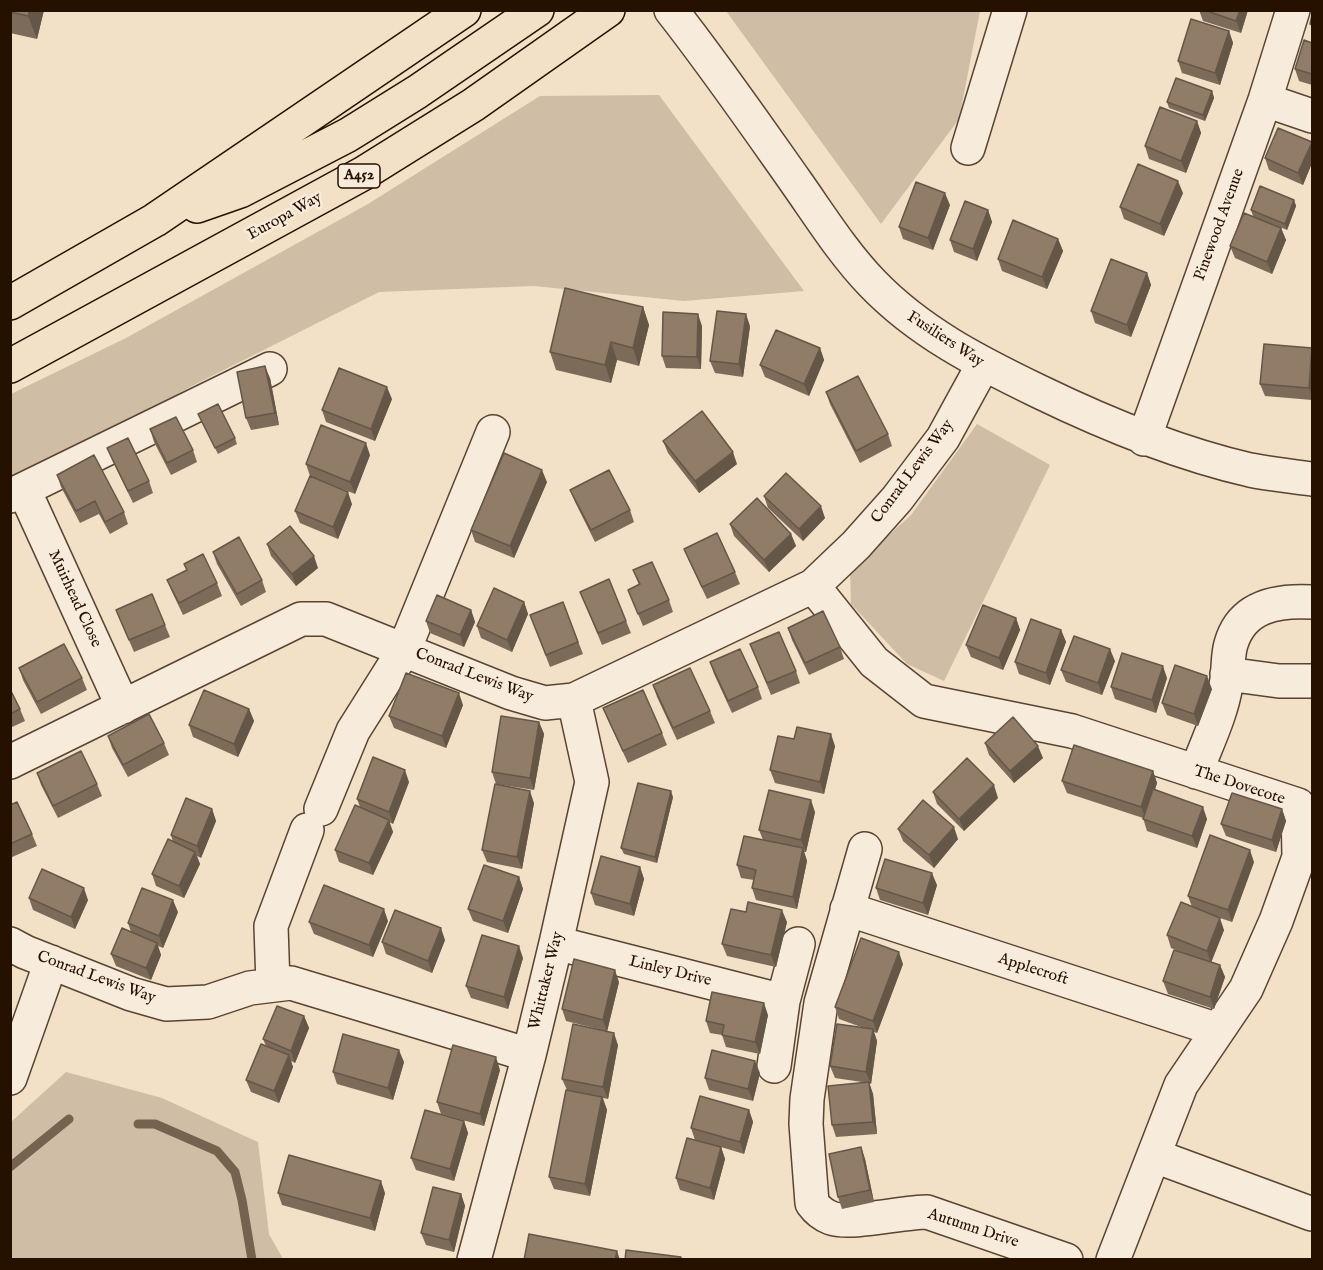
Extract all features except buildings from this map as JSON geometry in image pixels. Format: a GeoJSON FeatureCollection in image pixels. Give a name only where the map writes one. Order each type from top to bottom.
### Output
{"type":"FeatureCollection","features":[{"type":"Feature","properties":{"kind":"highway"},"geometry":{"type":"LineString","coordinates":[[10,303],[155,220],[464,10]]}},
{"type":"Feature","properties":{"kind":"highway"},"geometry":{"type":"LineString","coordinates":[[155,220],[240,191],[348,135],[417,92],[537,10]]}},
{"type":"Feature","properties":{"kind":"highway","name":"Europa Way"},"geometry":{"type":"LineString","coordinates":[[10,366],[364,173],[473,105],[608,10]]}},
{"type":"Feature","properties":{"kind":"street","name":"Fusiliers Way"},"geometry":{"type":"LineString","coordinates":[[670,10],[718,72],[838,242],[872,283],[907,316],[983,365],[1084,413],[1144,438],[1251,470],[1312,479]]}},
{"type":"Feature","properties":{"kind":"street"},"geometry":{"type":"LineString","coordinates":[[968,147],[1010,10]]}},
{"type":"Feature","properties":{"kind":"street","name":"Pinewood Avenue"},"geometry":{"type":"LineString","coordinates":[[1144,438],[1265,100],[1293,10]]}},
{"type":"Feature","properties":{"kind":"street"},"geometry":{"type":"LineString","coordinates":[[1265,100],[1312,116]]}},
{"type":"Feature","properties":{"kind":"street","name":"Conrad Lewis Way"},"geometry":{"type":"LineString","coordinates":[[10,762],[301,619],[326,619],[511,693],[545,703],[574,700],[813,586],[897,499],[943,438],[983,365]]}},
{"type":"Feature","properties":{"kind":"street"},"geometry":{"type":"LineString","coordinates":[[17,493],[270,369]]}},
{"type":"Feature","properties":{"kind":"street"},"geometry":{"type":"LineString","coordinates":[[273,985],[271,926],[314,819],[353,731],[404,650],[494,432]]}},
{"type":"Feature","properties":{"kind":"street","name":"Muirhead Close"},"geometry":{"type":"LineString","coordinates":[[17,493],[123,707]]}},
{"type":"Feature","properties":{"kind":"street","name":"The Dovecote"},"geometry":{"type":"LineString","coordinates":[[813,586],[874,662],[924,701],[1072,731],[1196,772],[1305,802],[1299,857],[1276,921],[1246,989],[1181,1085],[1113,1260]]}},
{"type":"Feature","properties":{"kind":"street"},"geometry":{"type":"LineString","coordinates":[[1196,772],[1217,718],[1227,684],[1230,645],[1239,624],[1256,610],[1290,601],[1312,602]]}},
{"type":"Feature","properties":{"kind":"street"},"geometry":{"type":"LineString","coordinates":[[1227,674],[1279,681],[1312,681]]}},
{"type":"Feature","properties":{"kind":"street","name":"Whittaker Way"},"geometry":{"type":"LineString","coordinates":[[474,1260],[529,1055],[592,782],[574,700]]}},
{"type":"Feature","properties":{"kind":"street"},"geometry":{"type":"LineString","coordinates":[[847,909],[865,849]]}},
{"type":"Feature","properties":{"kind":"street","name":"Applecroft"},"geometry":{"type":"LineString","coordinates":[[847,909],[1218,1030]]}},
{"type":"Feature","properties":{"kind":"street","name":"Autumn Drive"},"geometry":{"type":"LineString","coordinates":[[847,909],[821,1003],[807,1099],[806,1124],[812,1203],[820,1212],[831,1218],[845,1220],[927,1212],[1066,1260]]}},
{"type":"Feature","properties":{"kind":"street","name":"Linley Drive"},"geometry":{"type":"LineString","coordinates":[[556,943],[783,1001]]}},
{"type":"Feature","properties":{"kind":"street"},"geometry":{"type":"LineString","coordinates":[[774,1066],[783,1001],[798,944]]}},
{"type":"Feature","properties":{"kind":"street","name":"Conrad Lewis Way"},"geometry":{"type":"LineString","coordinates":[[10,945],[131,994],[166,1004],[208,1002],[250,988],[291,982],[529,1055]]}},
{"type":"Feature","properties":{"kind":"street"},"geometry":{"type":"LineString","coordinates":[[10,1078],[51,962]]}},
{"type":"Feature","properties":{"kind":"street"},"geometry":{"type":"LineString","coordinates":[[1155,1156],[1312,1214]]}},
{"type":"Feature","properties":{"kind":"shaded area"},"geometry":{"type":"Polygon","coordinates":[[[726,11],[980,11],[959,119],[881,224],[726,11]]]}},
{"type":"Feature","properties":{"kind":"shaded area"},"geometry":{"type":"Polygon","coordinates":[[[659,95],[804,291],[684,301],[534,286],[379,292],[192,386],[11,488],[11,394],[126,338],[368,204],[540,96],[659,95]]]}},
{"type":"Feature","properties":{"kind":"shaded area"},"geometry":{"type":"Polygon","coordinates":[[[977,424],[1050,465],[944,681],[907,664],[851,604],[850,570],[911,515],[977,424]]]}},
{"type":"Feature","properties":{"kind":"shaded area"},"geometry":{"type":"Polygon","coordinates":[[[66,1072],[162,1098],[258,1142],[269,1234],[283,1259],[11,1259],[11,1122],[66,1072]]]}},
{"type":"Feature","properties":{"kind":"waterway"},"geometry":{"type":"LineString","coordinates":[[10,1167],[69,1119]]}},
{"type":"Feature","properties":{"kind":"waterway"},"geometry":{"type":"LineString","coordinates":[[138,1124],[155,1124],[217,1151],[235,1172],[252,1260]]}}]}
